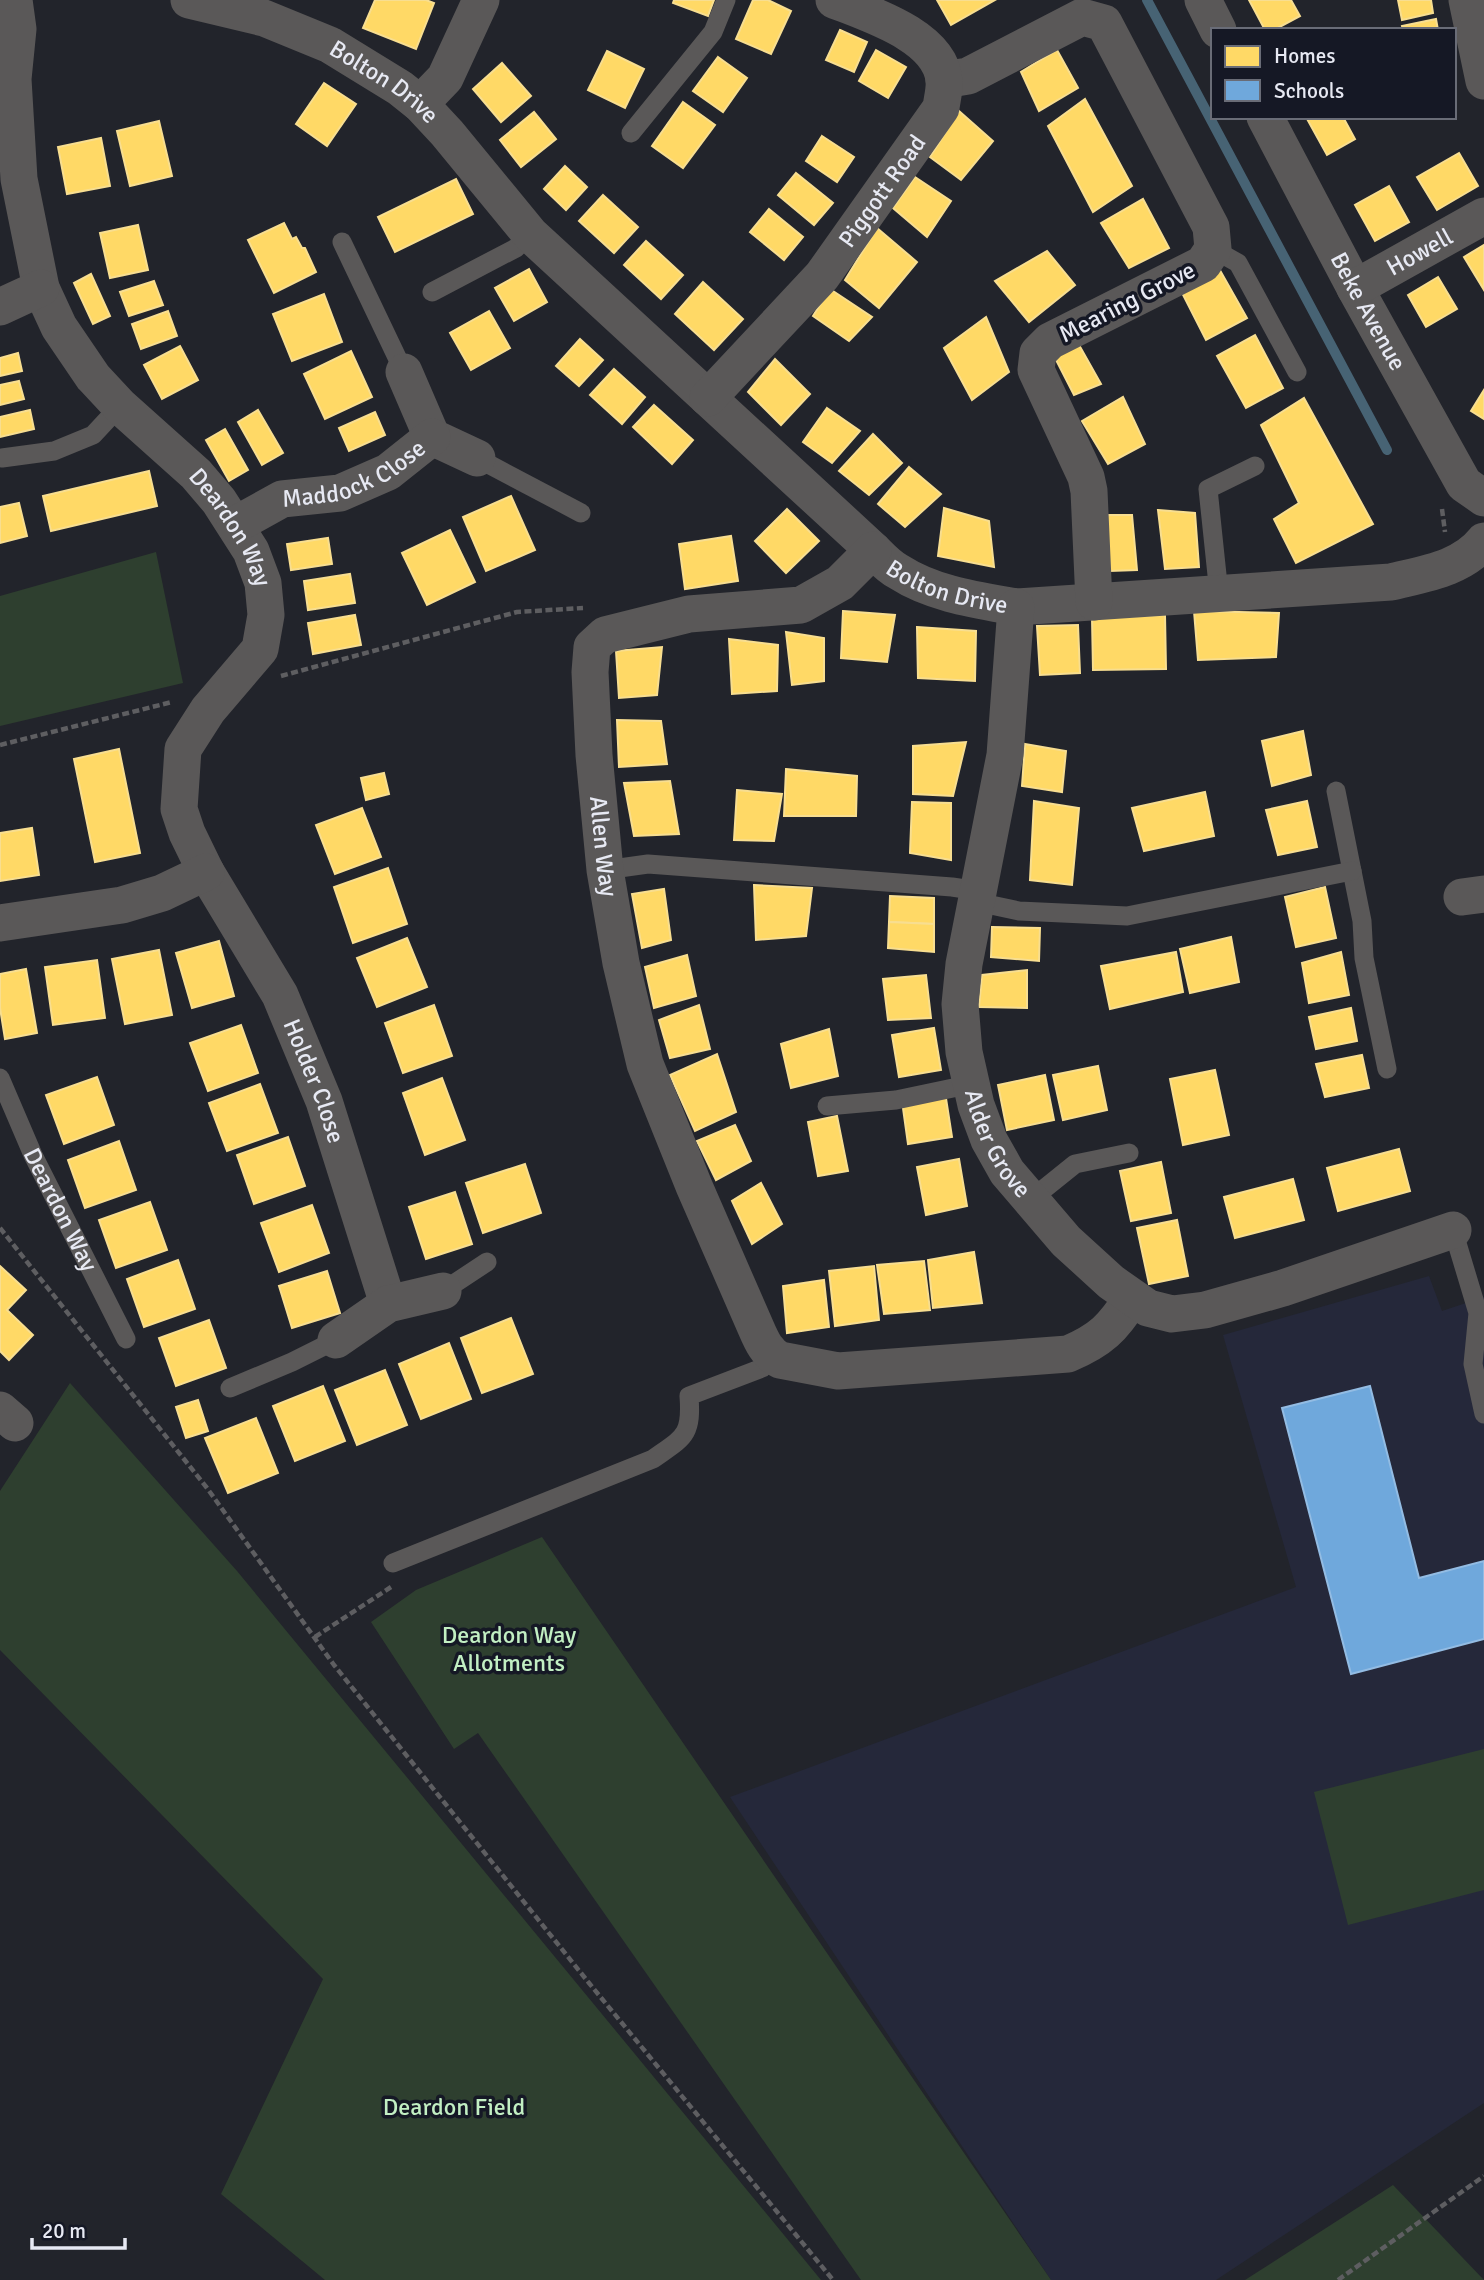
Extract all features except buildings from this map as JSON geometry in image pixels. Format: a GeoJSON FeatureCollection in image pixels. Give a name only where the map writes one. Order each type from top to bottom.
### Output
{"type":"FeatureCollection","features":[{"type":"Feature","properties":{"kind":"street","name":"Deardon Way"},"geometry":{"type":"LineString","coordinates":[[14,0],[18,29],[13,79],[19,178],[41,288],[59,327],[93,377],[120,406],[196,474],[235,524],[251,551],[263,583],[266,615],[260,649],[208,710],[183,750],[180,809],[187,833],[206,872]]}},
{"type":"Feature","properties":{"kind":"street","name":"Bolton Drive"},"geometry":{"type":"LineString","coordinates":[[189,0],[264,18],[330,45],[400,88],[420,104],[447,133],[530,234],[897,572],[921,583],[963,597],[1016,607],[1391,582],[1446,569],[1479,548],[1484,541]]}},
{"type":"Feature","properties":{"kind":"street"},"geometry":{"type":"LineString","coordinates":[[420,104],[445,78],[481,0]]}},
{"type":"Feature","properties":{"kind":"street"},"geometry":{"type":"LineString","coordinates":[[834,0],[912,35],[930,51],[944,80]]}},
{"type":"Feature","properties":{"kind":"street"},"geometry":{"type":"LineString","coordinates":[[1203,0],[1218,28]]}},
{"type":"Feature","properties":{"kind":"street"},"geometry":{"type":"LineString","coordinates":[[1467,0],[1484,81]]}},
{"type":"Feature","properties":{"kind":"street","name":"Mearing Grove"},"geometry":{"type":"LineString","coordinates":[[944,80],[968,76],[1082,17],[1104,23],[1211,227],[1213,248],[1203,264],[1050,341],[1038,354],[1037,370],[1086,477],[1094,602]]}},
{"type":"Feature","properties":{"kind":"street","name":"Piggott Road"},"geometry":{"type":"LineString","coordinates":[[708,398],[822,276],[942,108],[944,80]]}},
{"type":"Feature","properties":{"kind":"street","name":"Beke Avenue"},"geometry":{"type":"LineString","coordinates":[[1266,119],[1355,288],[1464,484],[1484,498]]}},
{"type":"Feature","properties":{"kind":"street","name":"Howell"},"geometry":{"type":"LineString","coordinates":[[1355,288],[1484,216]]}},
{"type":"Feature","properties":{"kind":"street"},"geometry":{"type":"LineString","coordinates":[[0,307],[41,288]]}},
{"type":"Feature","properties":{"kind":"street","name":"Maddock Close"},"geometry":{"type":"LineString","coordinates":[[404,372],[432,437],[477,458]]}},
{"type":"Feature","properties":{"kind":"street","name":"Maddock Close"},"geometry":{"type":"LineString","coordinates":[[235,524],[282,499],[340,493],[352,488],[388,472],[432,437]]}},
{"type":"Feature","properties":{"kind":"street","name":"Allen Way"},"geometry":{"type":"LineString","coordinates":[[764,1342],[694,1186],[645,1064],[621,963],[605,870],[594,755],[590,672],[592,647],[604,635],[689,614],[801,605],[840,583],[873,550]]}},
{"type":"Feature","properties":{"kind":"street","name":"Alder Grove"},"geometry":{"type":"LineString","coordinates":[[1016,607],[1005,755],[964,964],[960,1004],[964,1052],[972,1084],[989,1140],[1007,1172],[1029,1201],[1066,1241],[1111,1282],[1148,1308],[1172,1314],[1205,1310],[1283,1288],[1453,1230]]}},
{"type":"Feature","properties":{"kind":"street"},"geometry":{"type":"LineString","coordinates":[[0,923],[122,905],[162,893],[206,872]]}},
{"type":"Feature","properties":{"kind":"street","name":"Holder Close"},"geometry":{"type":"LineString","coordinates":[[206,872],[280,995],[324,1101],[388,1304]]}},
{"type":"Feature","properties":{"kind":"street"},"geometry":{"type":"LineString","coordinates":[[336,1340],[388,1304],[443,1291]]}},
{"type":"Feature","properties":{"kind":"street"},"geometry":{"type":"LineString","coordinates":[[764,1342],[791,1363],[838,1371],[1068,1353],[1093,1343],[1115,1325],[1132,1298]]}},
{"type":"Feature","properties":{"kind":"lane"},"geometry":{"type":"LineString","coordinates":[[631,134],[713,32],[726,0]]}},
{"type":"Feature","properties":{"kind":"lane"},"geometry":{"type":"LineString","coordinates":[[432,292],[516,248],[530,234]]}},
{"type":"Feature","properties":{"kind":"lane"},"geometry":{"type":"LineString","coordinates":[[342,242],[404,372]]}},
{"type":"Feature","properties":{"kind":"lane"},"geometry":{"type":"LineString","coordinates":[[1213,248],[1238,264],[1297,372]]}},
{"type":"Feature","properties":{"kind":"lane"},"geometry":{"type":"LineString","coordinates":[[2,458],[54,450],[93,435],[120,406]]}},
{"type":"Feature","properties":{"kind":"lane"},"geometry":{"type":"LineString","coordinates":[[477,458],[581,513]]}},
{"type":"Feature","properties":{"kind":"lane"},"geometry":{"type":"LineString","coordinates":[[1219,594],[1209,489],[1255,466]]}},
{"type":"Feature","properties":{"kind":"lane"},"geometry":{"type":"LineString","coordinates":[[1336,791],[1362,921],[1364,958],[1387,1069]]}},
{"type":"Feature","properties":{"kind":"lane"},"geometry":{"type":"LineString","coordinates":[[605,870],[648,864],[952,887],[1019,911],[1127,916],[1352,870]]}},
{"type":"Feature","properties":{"kind":"lane","name":"Deardon Way"},"geometry":{"type":"LineString","coordinates":[[0,1078],[33,1155],[126,1339]]}},
{"type":"Feature","properties":{"kind":"lane"},"geometry":{"type":"LineString","coordinates":[[827,1106],[896,1100],[972,1084]]}},
{"type":"Feature","properties":{"kind":"lane"},"geometry":{"type":"LineString","coordinates":[[1029,1201],[1075,1164],[1129,1153]]}},
{"type":"Feature","properties":{"kind":"lane"},"geometry":{"type":"LineString","coordinates":[[1453,1230],[1478,1313],[1473,1364],[1484,1414]]}},
{"type":"Feature","properties":{"kind":"lane"},"geometry":{"type":"LineString","coordinates":[[443,1291],[487,1262]]}},
{"type":"Feature","properties":{"kind":"lane"},"geometry":{"type":"LineString","coordinates":[[230,1388],[336,1340]]}},
{"type":"Feature","properties":{"kind":"lane"},"geometry":{"type":"LineString","coordinates":[[393,1563],[653,1459],[680,1440],[691,1422],[689,1396],[762,1368],[764,1342]]}},
{"type":"Feature","properties":{"kind":"path"},"geometry":{"type":"LineString","coordinates":[[1434,538],[1445,533],[1441,498]]}},
{"type":"Feature","properties":{"kind":"path"},"geometry":{"type":"LineString","coordinates":[[274,678],[517,612],[596,608]]}},
{"type":"Feature","properties":{"kind":"path"},"geometry":{"type":"LineString","coordinates":[[0,745],[178,700],[208,710]]}},
{"type":"Feature","properties":{"kind":"path"},"geometry":{"type":"LineString","coordinates":[[0,1228],[207,1488],[334,1665],[597,1994],[833,2280]]}},
{"type":"Feature","properties":{"kind":"path"},"geometry":{"type":"LineString","coordinates":[[315,1637],[394,1584]]}},
{"type":"Feature","properties":{"kind":"path"},"geometry":{"type":"LineString","coordinates":[[1338,2280],[1484,2176]]}},
{"type":"Feature","properties":{"kind":"shaded area"},"geometry":{"type":"Polygon","coordinates":[[[1429,1276],[1442,1311],[1484,1297],[1484,2103],[1216,2280],[1051,2280],[730,1797],[1296,1587],[1223,1335],[1429,1276]]]}},
{"type":"Feature","properties":{"kind":"green space"},"geometry":{"type":"Polygon","coordinates":[[[156,552],[183,683],[0,726],[0,596],[156,552]]]}},
{"type":"Feature","properties":{"kind":"green space","name":"Deardon Field"},"geometry":{"type":"Polygon","coordinates":[[[70,1383],[237,1571],[821,2280],[325,2280],[221,2194],[323,1979],[0,1650],[0,1491],[70,1383]]]}},
{"type":"Feature","properties":{"kind":"green space","name":"Deardon Way Allotments"},"geometry":{"type":"Polygon","coordinates":[[[542,1537],[1051,2280],[861,2280],[478,1733],[454,1749],[371,1622],[416,1590],[542,1537]]]}},
{"type":"Feature","properties":{"kind":"green space"},"geometry":{"type":"Polygon","coordinates":[[[1484,1749],[1484,1890],[1348,1925],[1314,1792],[1484,1749]]]}},
{"type":"Feature","properties":{"kind":"green space"},"geometry":{"type":"Polygon","coordinates":[[[1393,2185],[1484,2280],[1245,2280],[1393,2185]]]}},
{"type":"Feature","properties":{"kind":"waterway"},"geometry":{"type":"LineString","coordinates":[[1147,0],[1387,450]]}}]}
